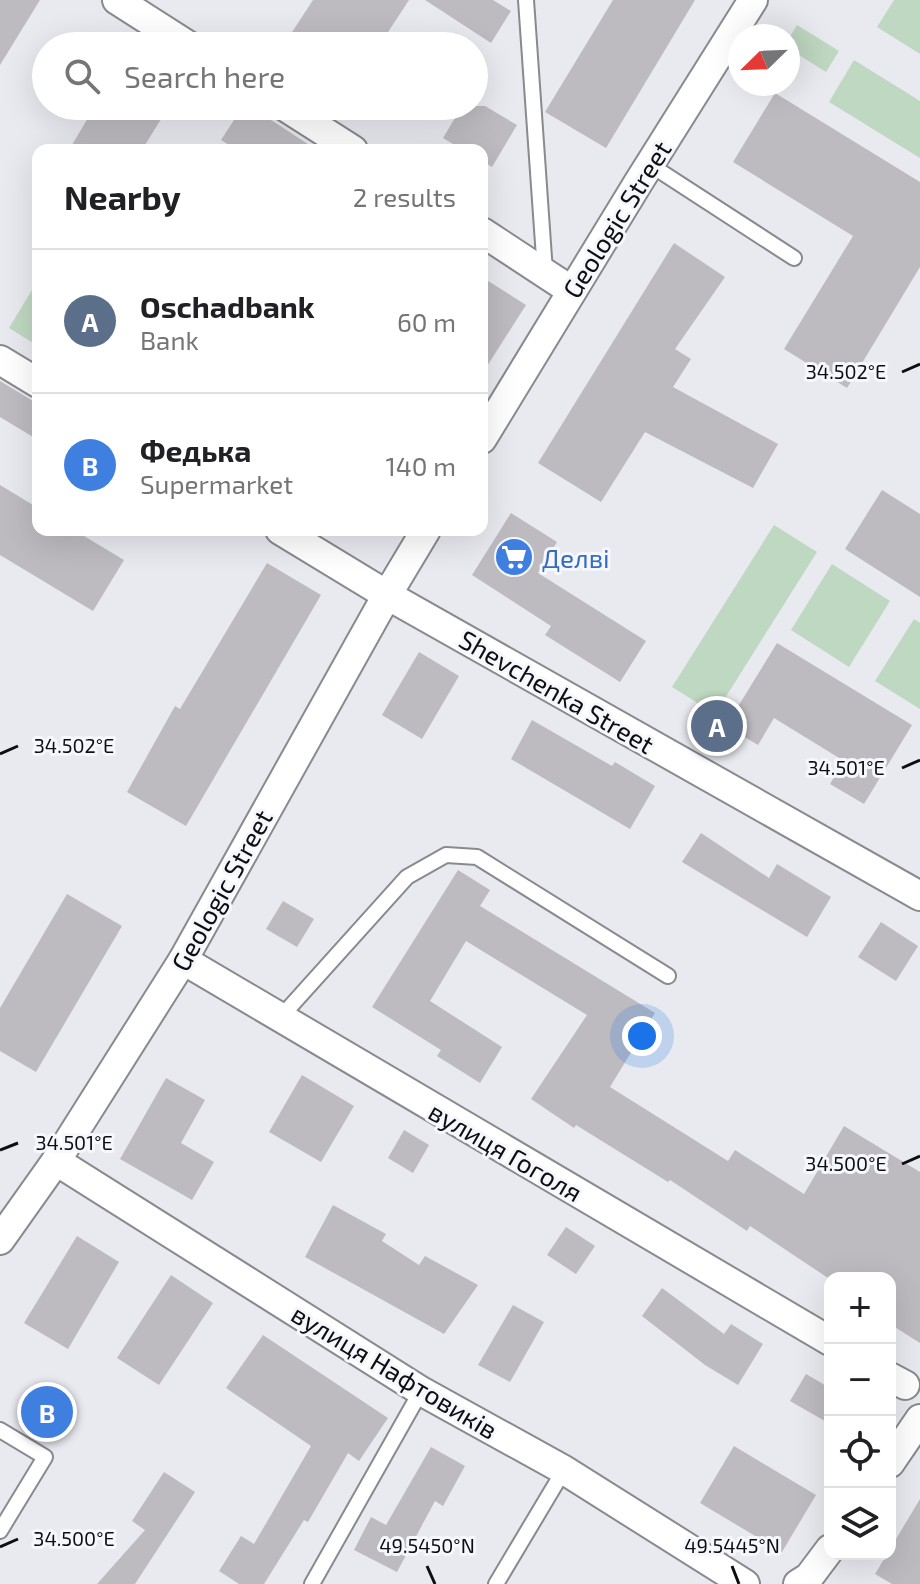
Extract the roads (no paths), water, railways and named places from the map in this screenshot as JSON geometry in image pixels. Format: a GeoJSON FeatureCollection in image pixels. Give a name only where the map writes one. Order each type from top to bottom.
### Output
{"type":"FeatureCollection","features":[{"type":"Feature","properties":{"kind":"street"},"geometry":{"type":"LineString","coordinates":[[117,0],[167,32]]}},
{"type":"Feature","properties":{"kind":"street","name":"Geologic Street"},"geometry":{"type":"LineString","coordinates":[[488,429],[753,0]]}},
{"type":"Feature","properties":{"kind":"street"},"geometry":{"type":"LineString","coordinates":[[306,120],[344,144]]}},
{"type":"Feature","properties":{"kind":"street"},"geometry":{"type":"LineString","coordinates":[[488,236],[572,291]]}},
{"type":"Feature","properties":{"kind":"street"},"geometry":{"type":"LineString","coordinates":[[0,360],[32,379]]}},
{"type":"Feature","properties":{"kind":"street","name":"Shevchenka Street"},"geometry":{"type":"LineString","coordinates":[[290,536],[387,595],[920,896]]}},
{"type":"Feature","properties":{"kind":"street","name":"Geologic Street"},"geometry":{"type":"LineString","coordinates":[[0,1240],[56,1161],[183,960],[422,536]]}},
{"type":"Feature","properties":{"kind":"street","name":"вулиця Гоголя"},"geometry":{"type":"LineString","coordinates":[[183,960],[824,1337]]}},
{"type":"Feature","properties":{"kind":"street","name":"вулиця Нафтовиків"},"geometry":{"type":"LineString","coordinates":[[56,1161],[421,1391],[564,1470],[740,1581]]}},
{"type":"Feature","properties":{"kind":"street"},"geometry":{"type":"LineString","coordinates":[[896,1454],[920,1419]]}},
{"type":"Feature","properties":{"kind":"street"},"geometry":{"type":"LineString","coordinates":[[798,1584],[809,1577],[824,1557]]}},
{"type":"Feature","properties":{"kind":"lane"},"geometry":{"type":"LineString","coordinates":[[526,0],[546,272]]}},
{"type":"Feature","properties":{"kind":"lane"},"geometry":{"type":"LineString","coordinates":[[649,164],[794,258]]}},
{"type":"Feature","properties":{"kind":"lane"},"geometry":{"type":"LineString","coordinates":[[280,1018],[407,877],[446,855],[477,857],[668,976]]}},
{"type":"Feature","properties":{"kind":"lane"},"geometry":{"type":"LineString","coordinates":[[312,1584],[421,1391]]}},
{"type":"Feature","properties":{"kind":"lane"},"geometry":{"type":"LineString","coordinates":[[0,1430],[45,1457],[0,1531]]}},
{"type":"Feature","properties":{"kind":"lane"},"geometry":{"type":"LineString","coordinates":[[496,1584],[564,1470]]}},
{"type":"Feature","properties":{"kind":"place","name":"Делві"},"geometry":{"type":"Point","coordinates":[514,557]}},
{"type":"Feature","properties":{"kind":"place","name":"Oschadbank"},"geometry":{"type":"Point","coordinates":[717,726]}},
{"type":"Feature","properties":{"kind":"place","name":"Федька"},"geometry":{"type":"Point","coordinates":[47,1412]}}]}
